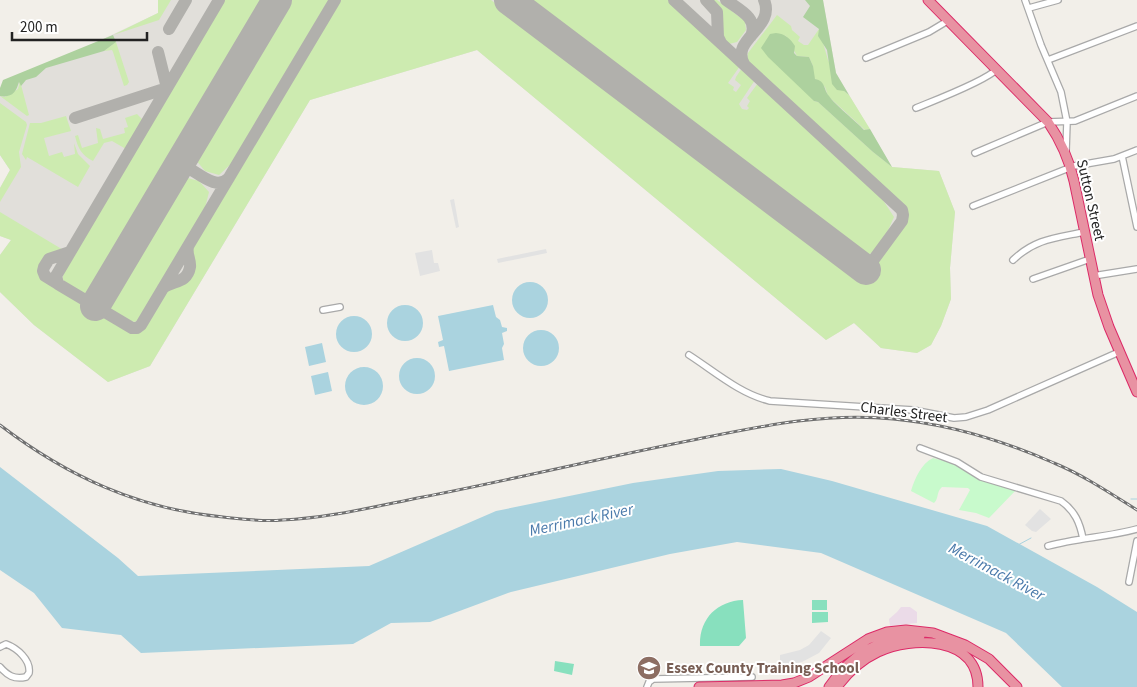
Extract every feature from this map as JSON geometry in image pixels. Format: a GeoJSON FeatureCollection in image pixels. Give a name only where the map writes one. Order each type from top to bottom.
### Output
{"type":"FeatureCollection","features":[{"type":"Feature","properties":{"kind":"highway","name":"Sutton Street"},"geometry":{"type":"LineString","coordinates":[[928,0],[997,68],[1056,133],[1071,167],[1093,276],[1103,312],[1137,392]]}},
{"type":"Feature","properties":{"kind":"highway"},"geometry":{"type":"LineString","coordinates":[[699,687],[794,683],[808,677],[868,639],[887,632],[906,630],[934,633],[965,644],[1001,669],[1017,687]]}},
{"type":"Feature","properties":{"kind":"highway"},"geometry":{"type":"LineString","coordinates":[[829,687],[849,663],[866,650],[895,638],[913,636],[943,637]]}},
{"type":"Feature","properties":{"kind":"highway"},"geometry":{"type":"LineString","coordinates":[[837,687],[854,668],[871,656],[889,648],[916,643],[941,645],[964,654],[974,666],[978,678],[978,687]]}},
{"type":"Feature","properties":{"kind":"street"},"geometry":{"type":"LineString","coordinates":[[1026,0],[1060,92],[1067,122],[1066,153]]}},
{"type":"Feature","properties":{"kind":"street"},"geometry":{"type":"LineString","coordinates":[[1029,8],[1058,0]]}},
{"type":"Feature","properties":{"kind":"street"},"geometry":{"type":"LineString","coordinates":[[866,58],[929,32],[949,20]]}},
{"type":"Feature","properties":{"kind":"street"},"geometry":{"type":"LineString","coordinates":[[1048,60],[1137,26]]}},
{"type":"Feature","properties":{"kind":"street"},"geometry":{"type":"LineString","coordinates":[[916,108],[993,74],[997,68]]}},
{"type":"Feature","properties":{"kind":"street"},"geometry":{"type":"LineString","coordinates":[[975,154],[1048,122],[1075,121],[1137,96]]}},
{"type":"Feature","properties":{"kind":"street"},"geometry":{"type":"LineString","coordinates":[[973,206],[1071,167],[1122,156],[1137,150]]}},
{"type":"Feature","properties":{"kind":"street"},"geometry":{"type":"LineString","coordinates":[[1122,156],[1135,206],[1137,226]]}},
{"type":"Feature","properties":{"kind":"street"},"geometry":{"type":"LineString","coordinates":[[1013,260],[1024,249],[1041,241],[1084,232]]}},
{"type":"Feature","properties":{"kind":"street"},"geometry":{"type":"LineString","coordinates":[[1033,279],[1090,259]]}},
{"type":"Feature","properties":{"kind":"street"},"geometry":{"type":"LineString","coordinates":[[1093,276],[1137,268]]}},
{"type":"Feature","properties":{"kind":"street"},"geometry":{"type":"LineString","coordinates":[[323,310],[340,307]]}},
{"type":"Feature","properties":{"kind":"street","name":"Charles Street"},"geometry":{"type":"LineString","coordinates":[[689,355],[754,396],[770,401],[896,408],[954,418],[966,417],[988,410],[1119,352]]}},
{"type":"Feature","properties":{"kind":"street"},"geometry":{"type":"LineString","coordinates":[[920,448],[957,462],[981,477],[1061,501],[1068,506],[1080,523],[1083,539]]}},
{"type":"Feature","properties":{"kind":"street"},"geometry":{"type":"LineString","coordinates":[[1048,546],[1137,529]]}},
{"type":"Feature","properties":{"kind":"street"},"geometry":{"type":"LineString","coordinates":[[1129,582],[1137,541]]}},
{"type":"Feature","properties":{"kind":"street"},"geometry":{"type":"LineString","coordinates":[[0,647],[6,644],[16,650],[28,664],[29,673],[26,677],[15,678],[0,667]]}},
{"type":"Feature","properties":{"kind":"street"},"geometry":{"type":"LineString","coordinates":[[647,687],[653,679],[752,677]]}},
{"type":"Feature","properties":{"kind":"shaded area"},"geometry":{"type":"Polygon","coordinates":[[[158,0],[823,0],[836,73],[892,167],[939,171],[955,212],[950,268],[951,299],[941,326],[931,345],[917,353],[881,348],[854,323],[826,340],[477,50],[310,100],[150,366],[108,382],[34,325],[0,292],[0,255],[11,240],[0,236],[0,188],[10,170],[0,155],[0,88],[158,13],[158,0]]]}},
{"type":"Feature","properties":{"kind":"shaded area"},"geometry":{"type":"Polygon","coordinates":[[[454,199],[459,227],[456,228],[450,200],[454,199]]]}},
{"type":"Feature","properties":{"kind":"shaded area"},"geometry":{"type":"Polygon","coordinates":[[[546,249],[547,253],[498,263],[497,259],[546,249]]]}},
{"type":"Feature","properties":{"kind":"shaded area"},"geometry":{"type":"Polygon","coordinates":[[[432,250],[434,263],[438,263],[440,271],[420,276],[415,253],[432,250]]]}},
{"type":"Feature","properties":{"kind":"shaded area"},"geometry":{"type":"Polygon","coordinates":[[[1040,509],[1051,519],[1036,532],[1032,531],[1025,525],[1040,509]]]}},
{"type":"Feature","properties":{"kind":"shaded area"},"geometry":{"type":"Polygon","coordinates":[[[901,607],[910,607],[917,612],[917,623],[890,626],[889,619],[901,607]]]}},
{"type":"Feature","properties":{"kind":"shaded area"},"geometry":{"type":"Polygon","coordinates":[[[821,631],[831,638],[819,653],[802,662],[780,666],[780,655],[800,650],[809,645],[821,631]]]}},
{"type":"Feature","properties":{"kind":"green space"},"geometry":{"type":"Polygon","coordinates":[[[158,0],[171,0],[159,20],[113,35],[158,13],[158,0]]]}},
{"type":"Feature","properties":{"kind":"green space"},"geometry":{"type":"Polygon","coordinates":[[[224,0],[264,0],[89,296],[82,294],[62,279],[66,268],[224,0]]]}},
{"type":"Feature","properties":{"kind":"green space"},"geometry":{"type":"Polygon","coordinates":[[[289,0],[330,0],[263,115],[233,162],[219,175],[205,171],[195,159],[289,0]]]}},
{"type":"Feature","properties":{"kind":"green space"},"geometry":{"type":"Polygon","coordinates":[[[340,0],[491,0],[861,281],[905,224],[907,217],[904,209],[898,201],[750,66],[747,61],[748,53],[777,15],[791,26],[792,30],[800,37],[798,41],[804,45],[808,45],[819,29],[828,60],[844,91],[849,95],[870,129],[865,130],[828,96],[825,87],[813,77],[813,66],[809,57],[797,56],[785,34],[814,101],[818,102],[892,167],[939,171],[955,212],[950,268],[951,299],[941,326],[931,345],[917,353],[881,348],[854,323],[826,340],[477,50],[310,100],[150,366],[108,382],[34,325],[0,292],[0,255],[11,240],[0,236],[0,212],[65,251],[46,256],[39,269],[41,279],[128,330],[140,331],[168,289],[183,285],[194,267],[191,250],[340,0]]]}},
{"type":"Feature","properties":{"kind":"green space"},"geometry":{"type":"Polygon","coordinates":[[[526,0],[668,0],[740,66],[728,83],[734,87],[733,90],[736,92],[741,85],[735,80],[742,68],[755,80],[739,104],[742,109],[747,110],[749,108],[747,106],[750,101],[747,98],[758,83],[881,197],[894,217],[879,246],[870,254],[864,256],[526,0]]]}},
{"type":"Feature","properties":{"kind":"green space"},"geometry":{"type":"Polygon","coordinates":[[[711,0],[717,0],[745,21],[746,30],[737,42],[729,44],[722,40],[721,9],[711,0]]]}},
{"type":"Feature","properties":{"kind":"green space"},"geometry":{"type":"Polygon","coordinates":[[[805,0],[823,0],[836,73],[849,95],[844,91],[837,90],[832,84],[827,50],[818,36],[819,29],[803,17],[810,6],[805,0]]]}},
{"type":"Feature","properties":{"kind":"green space"},"geometry":{"type":"Polygon","coordinates":[[[770,34],[785,35],[791,41],[795,46],[794,53],[797,56],[809,57],[815,79],[821,82],[832,100],[864,130],[870,129],[892,167],[818,102],[814,101],[768,57],[761,48],[770,34]]]}},
{"type":"Feature","properties":{"kind":"green space"},"geometry":{"type":"Polygon","coordinates":[[[113,35],[116,42],[104,51],[46,68],[36,77],[26,80],[21,86],[19,82],[15,91],[10,95],[0,96],[3,80],[113,35]]]}},
{"type":"Feature","properties":{"kind":"green space"},"geometry":{"type":"Polygon","coordinates":[[[116,42],[129,82],[124,86],[112,50],[104,51],[116,42]]]}},
{"type":"Feature","properties":{"kind":"green space"},"geometry":{"type":"Polygon","coordinates":[[[20,81],[29,115],[27,116],[0,96],[5,97],[18,89],[20,81]]]}},
{"type":"Feature","properties":{"kind":"green space"},"geometry":{"type":"Polygon","coordinates":[[[0,103],[26,122],[27,125],[19,152],[21,167],[0,202],[0,188],[10,170],[0,155],[0,103]]]}},
{"type":"Feature","properties":{"kind":"green space"},"geometry":{"type":"Polygon","coordinates":[[[137,114],[143,120],[126,149],[112,141],[104,143],[93,161],[81,151],[75,136],[78,135],[82,148],[98,143],[96,128],[100,129],[103,139],[125,133],[124,128],[128,127],[125,118],[137,114]]]}},
{"type":"Feature","properties":{"kind":"green space"},"geometry":{"type":"Polygon","coordinates":[[[66,116],[71,131],[44,138],[49,156],[62,152],[64,157],[75,154],[74,143],[78,154],[90,166],[78,187],[27,157],[26,160],[22,154],[30,123],[41,123],[66,116]]]}},
{"type":"Feature","properties":{"kind":"green space"},"geometry":{"type":"Polygon","coordinates":[[[184,177],[199,181],[209,192],[205,208],[143,316],[135,322],[123,318],[107,307],[184,177]]]}},
{"type":"Feature","properties":{"kind":"green space"},"geometry":{"type":"Polygon","coordinates":[[[933,458],[956,464],[977,478],[1017,489],[989,518],[959,510],[970,490],[968,488],[942,487],[934,503],[911,491],[919,472],[933,458]]]}},
{"type":"Feature","properties":{"kind":"green space"},"geometry":{"type":"Polygon","coordinates":[[[743,600],[746,638],[739,646],[700,646],[700,636],[711,613],[725,604],[743,600]]]}},
{"type":"Feature","properties":{"kind":"green space"},"geometry":{"type":"Polygon","coordinates":[[[812,600],[827,600],[827,610],[812,610],[812,600]]]}},
{"type":"Feature","properties":{"kind":"green space"},"geometry":{"type":"Polygon","coordinates":[[[812,612],[828,612],[828,622],[812,623],[812,612]]]}},
{"type":"Feature","properties":{"kind":"green space"},"geometry":{"type":"Polygon","coordinates":[[[555,661],[574,664],[572,675],[554,671],[555,661]]]}},
{"type":"Feature","properties":{"kind":"water"},"geometry":{"type":"Polygon","coordinates":[[[530,282],[537,283],[543,287],[547,293],[547,307],[543,313],[537,317],[530,318],[523,317],[517,313],[513,307],[512,300],[513,293],[517,287],[523,283],[530,282]]]}},
{"type":"Feature","properties":{"kind":"water"},"geometry":{"type":"Polygon","coordinates":[[[405,305],[412,306],[418,310],[422,316],[422,330],[418,336],[412,340],[405,341],[398,340],[392,336],[388,330],[387,323],[388,316],[392,310],[398,306],[405,305]]]}},
{"type":"Feature","properties":{"kind":"water"},"geometry":{"type":"Polygon","coordinates":[[[493,305],[496,317],[500,320],[502,327],[507,328],[507,331],[502,333],[504,360],[449,371],[444,346],[439,347],[438,342],[443,340],[438,316],[493,305]]]}},
{"type":"Feature","properties":{"kind":"water"},"geometry":{"type":"Polygon","coordinates":[[[354,316],[361,317],[367,321],[371,327],[371,341],[367,347],[361,351],[354,352],[347,351],[341,347],[337,341],[336,334],[337,327],[341,321],[347,317],[354,316]]]}},
{"type":"Feature","properties":{"kind":"water"},"geometry":{"type":"Polygon","coordinates":[[[541,330],[548,331],[554,335],[558,341],[558,355],[554,361],[548,365],[541,366],[534,365],[528,361],[524,355],[523,348],[524,341],[528,335],[534,331],[541,330]]]}},
{"type":"Feature","properties":{"kind":"water"},"geometry":{"type":"Polygon","coordinates":[[[322,343],[326,362],[309,366],[305,347],[322,343]]]}},
{"type":"Feature","properties":{"kind":"water"},"geometry":{"type":"Polygon","coordinates":[[[417,358],[424,359],[430,363],[434,369],[434,383],[430,389],[424,393],[417,394],[410,393],[404,389],[400,383],[399,376],[400,369],[404,363],[410,359],[417,358]]]}},
{"type":"Feature","properties":{"kind":"water"},"geometry":{"type":"Polygon","coordinates":[[[364,367],[377,373],[383,386],[377,399],[364,405],[351,399],[345,386],[351,373],[364,367]]]}},
{"type":"Feature","properties":{"kind":"water"},"geometry":{"type":"Polygon","coordinates":[[[328,372],[332,391],[315,395],[311,376],[328,372]]]}},
{"type":"Feature","properties":{"kind":"water","name":"Merrimack River"},"geometry":{"type":"Polygon","coordinates":[[[0,467],[118,558],[138,576],[369,566],[496,511],[633,483],[718,471],[781,469],[832,481],[987,526],[1097,587],[1137,612],[1137,687],[1062,687],[1006,633],[821,553],[737,542],[670,554],[511,592],[430,622],[391,623],[353,644],[141,653],[121,635],[62,628],[34,593],[0,570],[0,467]]]}},
{"type":"Feature","properties":{"kind":"waterway"},"geometry":{"type":"LineString","coordinates":[[1131,499],[1137,499]]}},
{"type":"Feature","properties":{"kind":"waterway"},"geometry":{"type":"LineString","coordinates":[[1018,545],[1031,538]]}},
{"type":"Feature","properties":{"kind":"taxiway"},"geometry":{"type":"LineString","coordinates":[[169,29],[186,0]]}},
{"type":"Feature","properties":{"kind":"taxiway"},"geometry":{"type":"LineString","coordinates":[[219,0],[56,276],[58,284],[132,328],[137,328],[141,325],[335,0]]}},
{"type":"Feature","properties":{"kind":"taxiway"},"geometry":{"type":"LineString","coordinates":[[674,0],[902,210],[902,221],[866,270]]}},
{"type":"Feature","properties":{"kind":"taxiway"},"geometry":{"type":"LineString","coordinates":[[706,0],[717,12],[718,37],[721,43]]}},
{"type":"Feature","properties":{"kind":"taxiway"},"geometry":{"type":"LineString","coordinates":[[726,0],[750,19],[753,30],[751,36]]}},
{"type":"Feature","properties":{"kind":"taxiway"},"geometry":{"type":"LineString","coordinates":[[744,64],[741,55],[743,47],[764,18],[766,10],[764,0]]}},
{"type":"Feature","properties":{"kind":"taxiway"},"geometry":{"type":"LineString","coordinates":[[158,52],[167,88]]}},
{"type":"Feature","properties":{"kind":"taxiway"},"geometry":{"type":"LineString","coordinates":[[75,118],[164,89],[168,86]]}},
{"type":"Feature","properties":{"kind":"taxiway"},"geometry":{"type":"LineString","coordinates":[[154,210],[176,172],[181,169],[190,169],[186,164],[186,156],[208,117]]}},
{"type":"Feature","properties":{"kind":"taxiway"},"geometry":{"type":"LineString","coordinates":[[190,169],[210,181],[220,183],[229,178]]}},
{"type":"Feature","properties":{"kind":"taxiway"},"geometry":{"type":"LineString","coordinates":[[163,288],[186,276],[190,267],[188,247]]}},
{"type":"Feature","properties":{"kind":"taxiway"},"geometry":{"type":"LineString","coordinates":[[58,284],[45,276],[44,267],[49,259],[70,252]]}},
{"type":"Feature","properties":{"kind":"runway"},"geometry":{"type":"LineString","coordinates":[[95,306],[277,0]]}},
{"type":"Feature","properties":{"kind":"runway"},"geometry":{"type":"LineString","coordinates":[[509,0],[866,270]]}},
{"type":"Feature","properties":{"kind":"railway"},"geometry":{"type":"LineString","coordinates":[[0,425],[51,460],[105,487],[133,498],[192,513],[252,520],[300,519],[371,508],[746,429],[844,417],[914,421],[955,429],[996,441],[1065,468],[1137,510]]}},
{"type":"Feature","properties":{"kind":"place","name":"Essex County Training School"},"geometry":{"type":"Point","coordinates":[649,668]}}]}
